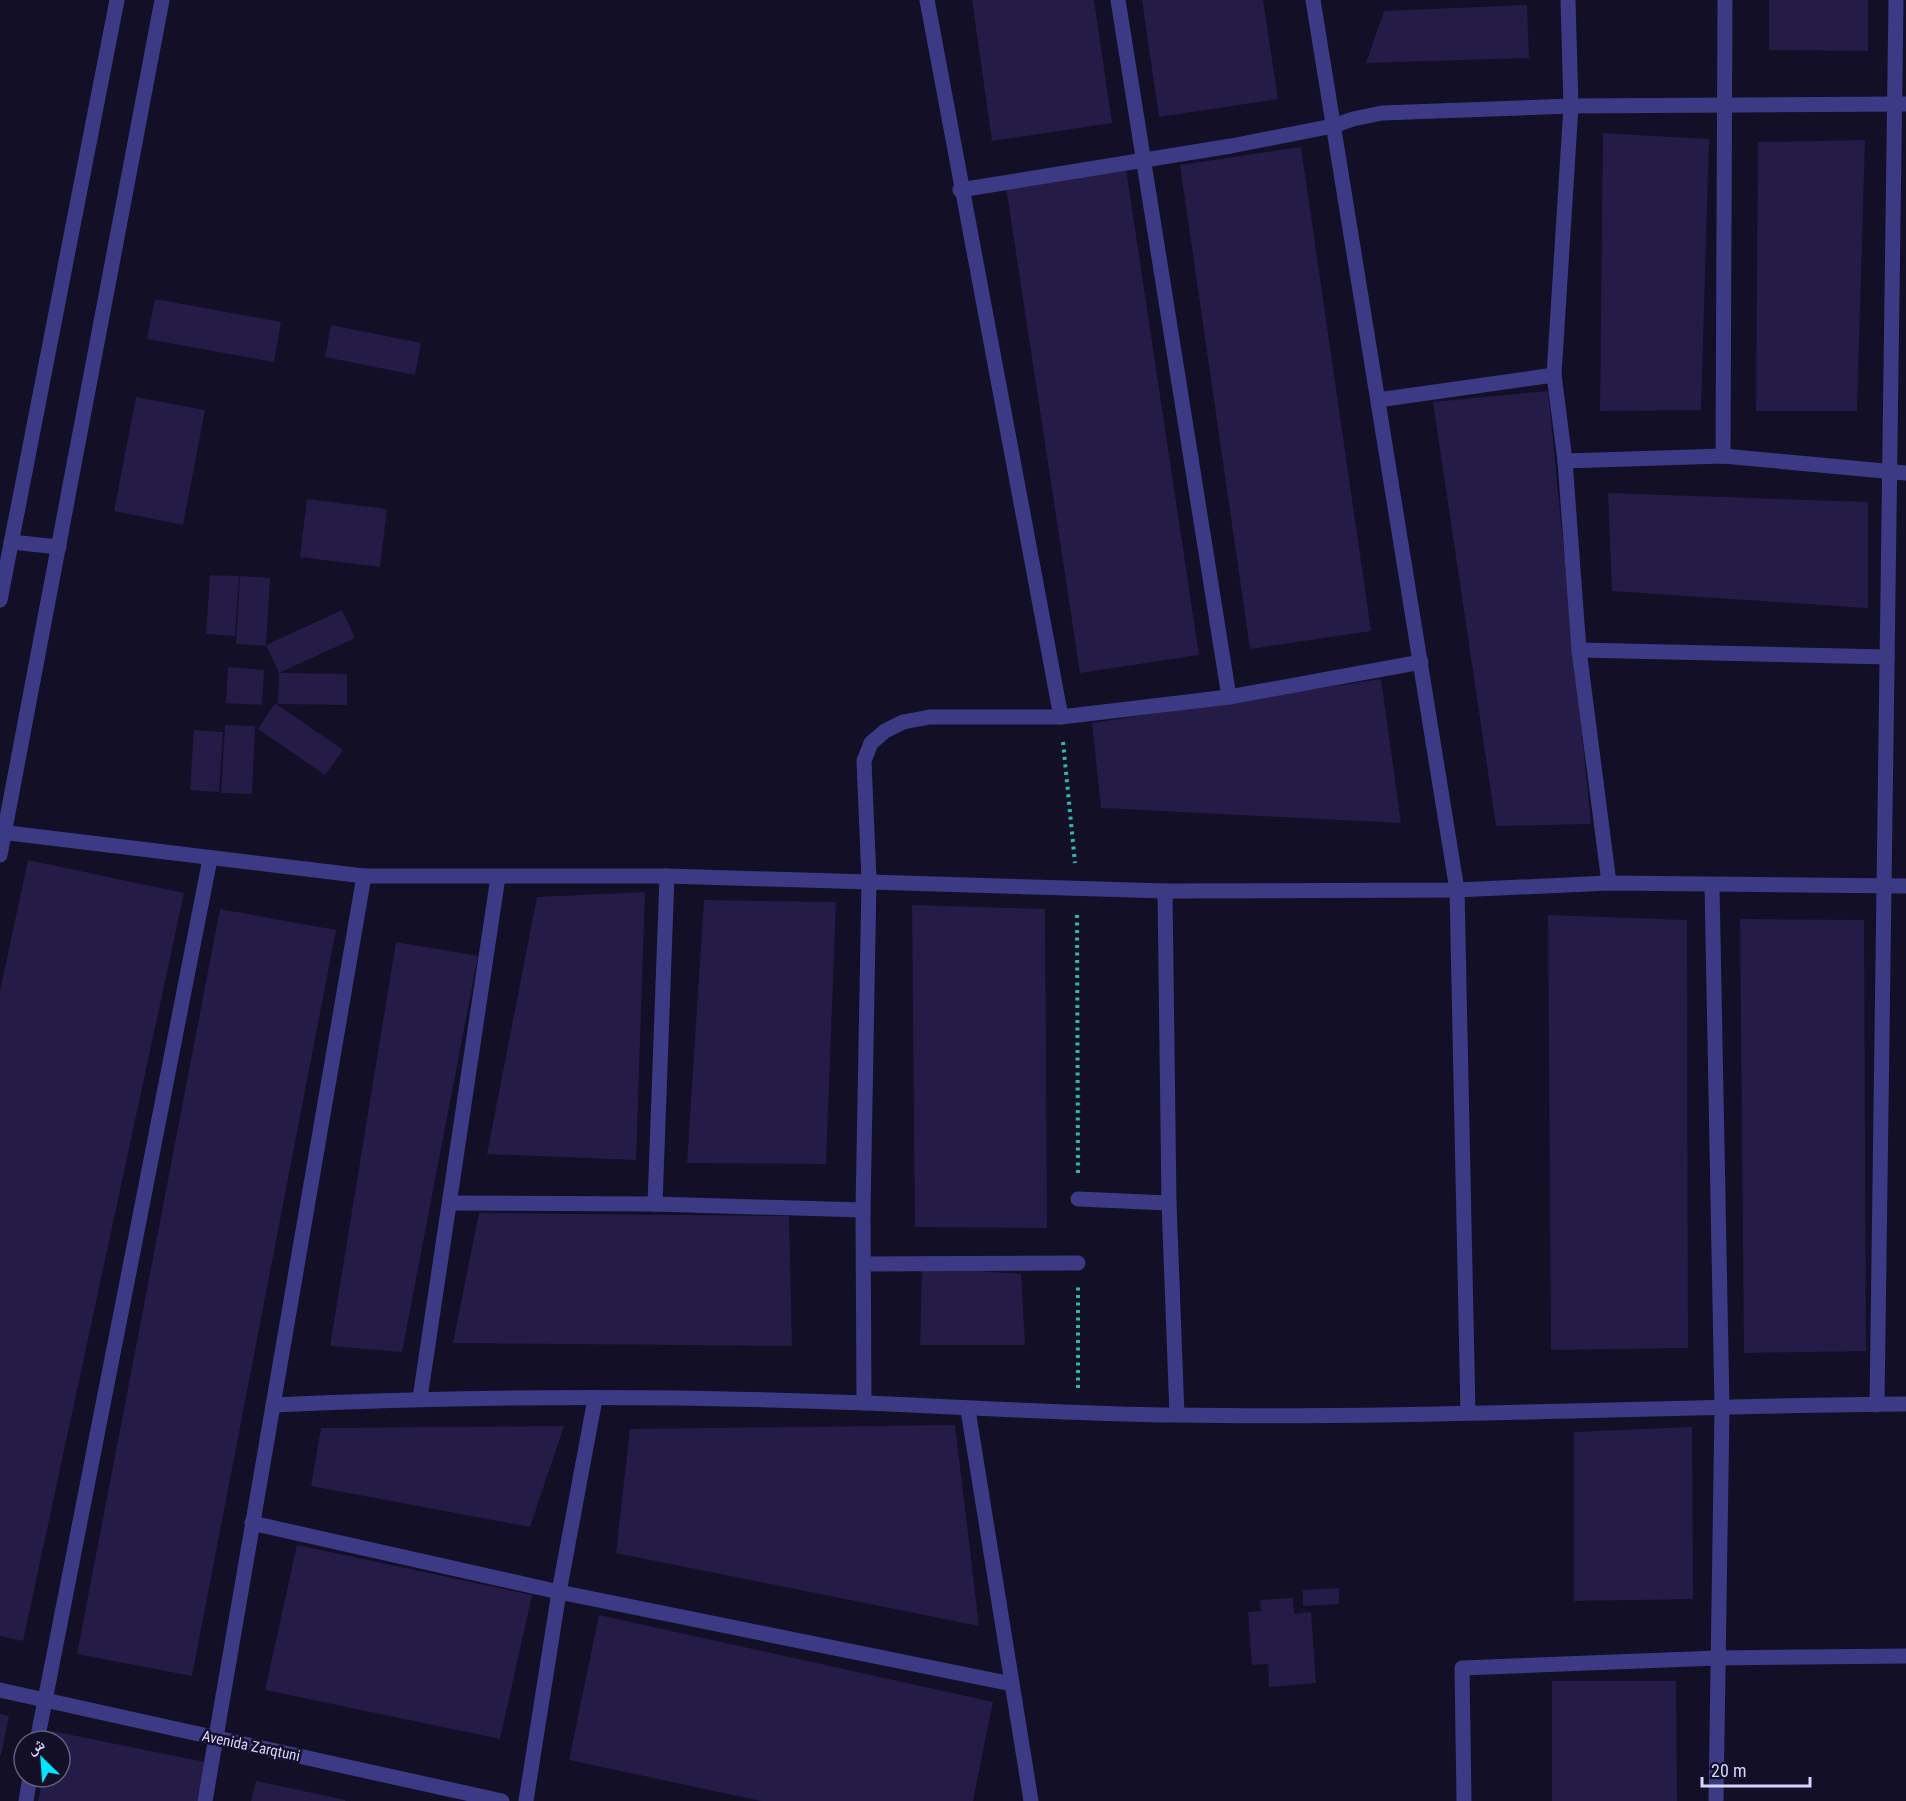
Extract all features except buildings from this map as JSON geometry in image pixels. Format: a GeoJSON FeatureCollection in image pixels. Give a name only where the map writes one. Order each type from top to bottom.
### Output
{"type":"FeatureCollection","features":[{"type":"Feature","properties":{"kind":"street"},"geometry":{"type":"LineString","coordinates":[[0,600],[117,0]]}},
{"type":"Feature","properties":{"kind":"street"},"geometry":{"type":"LineString","coordinates":[[0,855],[2,832],[59,547],[162,0]]}},
{"type":"Feature","properties":{"kind":"street"},"geometry":{"type":"LineString","coordinates":[[927,0],[960,190],[1060,717]]}},
{"type":"Feature","properties":{"kind":"street"},"geometry":{"type":"LineString","coordinates":[[1118,0],[1229,697]]}},
{"type":"Feature","properties":{"kind":"street"},"geometry":{"type":"LineString","coordinates":[[1313,0],[1457,890],[1468,1413]]}},
{"type":"Feature","properties":{"kind":"street"},"geometry":{"type":"LineString","coordinates":[[1568,0],[1571,106],[1554,375],[1565,460],[1579,650],[1609,883]]}},
{"type":"Feature","properties":{"kind":"street"},"geometry":{"type":"LineString","coordinates":[[1723,456],[1725,0]]}},
{"type":"Feature","properties":{"kind":"street"},"geometry":{"type":"LineString","coordinates":[[1877,1405],[1890,472],[1900,104],[1896,0]]}},
{"type":"Feature","properties":{"kind":"street"},"geometry":{"type":"LineString","coordinates":[[960,190],[1231,146],[1333,126],[1382,113],[1571,106],[1900,104]]}},
{"type":"Feature","properties":{"kind":"street"},"geometry":{"type":"LineString","coordinates":[[1378,400],[1554,375]]}},
{"type":"Feature","properties":{"kind":"street"},"geometry":{"type":"LineString","coordinates":[[1565,460],[1723,456],[1906,473]]}},
{"type":"Feature","properties":{"kind":"street"},"geometry":{"type":"LineString","coordinates":[[11,542],[59,547]]}},
{"type":"Feature","properties":{"kind":"street"},"geometry":{"type":"LineString","coordinates":[[1579,650],[1887,657]]}},
{"type":"Feature","properties":{"kind":"street"},"geometry":{"type":"LineString","coordinates":[[864,1403],[864,1210],[869,880],[864,761],[871,743],[885,731],[903,722],[930,717],[1060,717],[1229,697],[1420,662]]}},
{"type":"Feature","properties":{"kind":"street"},"geometry":{"type":"LineString","coordinates":[[2,832],[363,876],[667,876],[869,880],[1165,891],[1457,890],[1609,883],[1906,886]]}},
{"type":"Feature","properties":{"kind":"street"},"geometry":{"type":"LineString","coordinates":[[39,1729],[210,859]]}},
{"type":"Feature","properties":{"kind":"street"},"geometry":{"type":"LineString","coordinates":[[205,1801],[363,876]]}},
{"type":"Feature","properties":{"kind":"street"},"geometry":{"type":"LineString","coordinates":[[655,1204],[667,876]]}},
{"type":"Feature","properties":{"kind":"street"},"geometry":{"type":"LineString","coordinates":[[420,1398],[498,877]]}},
{"type":"Feature","properties":{"kind":"street"},"geometry":{"type":"LineString","coordinates":[[1712,885],[1722,1407],[1716,1801]]}},
{"type":"Feature","properties":{"kind":"street"},"geometry":{"type":"LineString","coordinates":[[1165,891],[1169,1203],[1178,1415]]}},
{"type":"Feature","properties":{"kind":"street"},"geometry":{"type":"LineString","coordinates":[[1078,1198],[1169,1203]]}},
{"type":"Feature","properties":{"kind":"street"},"geometry":{"type":"LineString","coordinates":[[451,1203],[655,1204],[864,1210]]}},
{"type":"Feature","properties":{"kind":"street"},"geometry":{"type":"LineString","coordinates":[[865,1264],[1078,1263]]}},
{"type":"Feature","properties":{"kind":"street"},"geometry":{"type":"LineString","coordinates":[[273,1405],[420,1398],[595,1399],[864,1403],[968,1410],[1178,1415],[1468,1413],[1906,1404]]}},
{"type":"Feature","properties":{"kind":"street"},"geometry":{"type":"LineString","coordinates":[[526,1801],[559,1592],[595,1399]]}},
{"type":"Feature","properties":{"kind":"street"},"geometry":{"type":"LineString","coordinates":[[968,1410],[1030,1801]]}},
{"type":"Feature","properties":{"kind":"street"},"geometry":{"type":"LineString","coordinates":[[252,1523],[559,1592],[1012,1684]]}},
{"type":"Feature","properties":{"kind":"street"},"geometry":{"type":"LineString","coordinates":[[1464,1801],[1462,1668],[1717,1658],[1906,1656]]}},
{"type":"Feature","properties":{"kind":"street","name":"Avenida Zarqtuni"},"geometry":{"type":"LineString","coordinates":[[0,1690],[502,1801]]}},
{"type":"Feature","properties":{"kind":"path"},"geometry":{"type":"LineString","coordinates":[[1060,717],[1077,887],[1078,1198]]}},
{"type":"Feature","properties":{"kind":"path"},"geometry":{"type":"LineString","coordinates":[[1077,1412],[1078,1263]]}}]}
